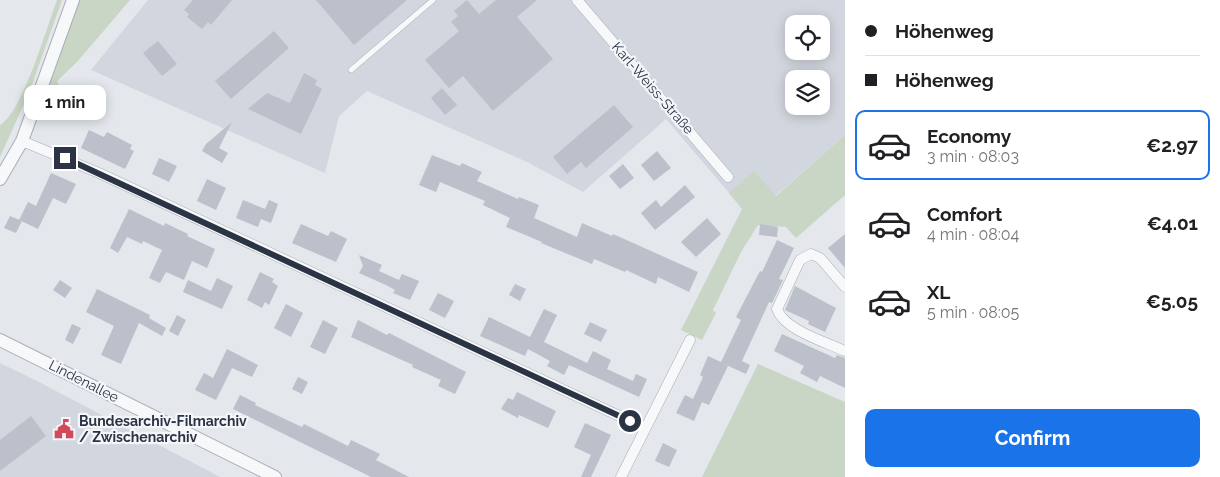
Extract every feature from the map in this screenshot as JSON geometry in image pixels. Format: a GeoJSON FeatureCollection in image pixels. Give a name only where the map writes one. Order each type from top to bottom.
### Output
{"type":"FeatureCollection","features":[{"type":"Feature","properties":{"kind":"street"},"geometry":{"type":"LineString","coordinates":[[0,180],[22,141],[73,0]]}},
{"type":"Feature","properties":{"kind":"street","name":"Karl-Weiss-Straße"},"geometry":{"type":"LineString","coordinates":[[577,0],[728,177]]}},
{"type":"Feature","properties":{"kind":"street"},"geometry":{"type":"LineString","coordinates":[[22,141],[99,173],[645,428]]}},
{"type":"Feature","properties":{"kind":"street"},"geometry":{"type":"LineString","coordinates":[[845,287],[820,258],[811,254],[800,260],[777,310],[780,317],[788,325],[845,351]]}},
{"type":"Feature","properties":{"kind":"street","name":"Lindenallee"},"geometry":{"type":"LineString","coordinates":[[0,340],[275,477]]}},
{"type":"Feature","properties":{"kind":"street"},"geometry":{"type":"LineString","coordinates":[[621,477],[690,340]]}},
{"type":"Feature","properties":{"kind":"lane"},"geometry":{"type":"LineString","coordinates":[[351,70],[432,0]]}},
{"type":"Feature","properties":{"kind":"shaded area"},"geometry":{"type":"Polygon","coordinates":[[[148,0],[845,0],[845,135],[775,196],[742,208],[666,119],[583,192],[527,162],[367,91],[339,116],[325,173],[91,70],[148,0]]]}},
{"type":"Feature","properties":{"kind":"shaded area","name":"Bundesarchiv-Filmarchiv / Zwischenarchiv"},"geometry":{"type":"Polygon","coordinates":[[[0,363],[37,381],[220,477],[0,477],[0,363]]]}},
{"type":"Feature","properties":{"kind":"green space"},"geometry":{"type":"Polygon","coordinates":[[[57,0],[62,0],[29,93],[0,157],[0,125],[17,104],[25,87],[57,0]]]}},
{"type":"Feature","properties":{"kind":"green space"},"geometry":{"type":"Polygon","coordinates":[[[80,0],[130,0],[77,62],[57,81],[59,86],[42,105],[80,0]]]}},
{"type":"Feature","properties":{"kind":"green space"},"geometry":{"type":"Polygon","coordinates":[[[845,135],[845,195],[796,238],[786,227],[758,225],[741,252],[713,310],[716,313],[702,340],[681,330],[742,209],[729,193],[754,171],[776,196],[845,135]]]}},
{"type":"Feature","properties":{"kind":"green space"},"geometry":{"type":"Polygon","coordinates":[[[758,364],[845,402],[845,477],[702,477],[758,364]]]}},
{"type":"Feature","properties":{"kind":"building"},"geometry":{"type":"Polygon","coordinates":[[[193,0],[232,0],[211,25],[208,22],[202,29],[187,17],[189,14],[184,10],[193,0]]]}},
{"type":"Feature","properties":{"kind":"building"},"geometry":{"type":"Polygon","coordinates":[[[316,0],[407,0],[354,45],[316,0]]]}},
{"type":"Feature","properties":{"kind":"building"},"geometry":{"type":"Polygon","coordinates":[[[467,0],[479,14],[496,0],[537,0],[517,17],[553,59],[493,111],[463,76],[449,88],[425,60],[459,31],[451,22],[458,16],[454,11],[467,0]]]}},
{"type":"Feature","properties":{"kind":"building"},"geometry":{"type":"Polygon","coordinates":[[[274,31],[289,48],[231,99],[215,81],[274,31]]]}},
{"type":"Feature","properties":{"kind":"building"},"geometry":{"type":"Polygon","coordinates":[[[158,41],[177,64],[162,76],[143,53],[158,41]]]}},
{"type":"Feature","properties":{"kind":"building"},"geometry":{"type":"Polygon","coordinates":[[[304,73],[317,80],[315,85],[322,89],[301,134],[248,109],[267,93],[290,103],[304,73]]]}},
{"type":"Feature","properties":{"kind":"building"},"geometry":{"type":"Polygon","coordinates":[[[442,88],[457,105],[445,115],[431,98],[442,88]]]}},
{"type":"Feature","properties":{"kind":"building"},"geometry":{"type":"Polygon","coordinates":[[[614,105],[633,127],[586,168],[581,162],[567,174],[553,157],[614,105]]]}},
{"type":"Feature","properties":{"kind":"building"},"geometry":{"type":"Polygon","coordinates":[[[232,122],[219,148],[228,153],[222,163],[202,151],[206,144],[232,122]]]}},
{"type":"Feature","properties":{"kind":"building"},"geometry":{"type":"Polygon","coordinates":[[[89,130],[104,137],[107,132],[132,145],[130,149],[134,151],[125,169],[81,148],[89,130]]]}},
{"type":"Feature","properties":{"kind":"building"},"geometry":{"type":"Polygon","coordinates":[[[657,151],[671,168],[654,181],[641,165],[657,151]]]}},
{"type":"Feature","properties":{"kind":"building"},"geometry":{"type":"Polygon","coordinates":[[[432,155],[460,166],[462,163],[482,172],[477,181],[518,199],[519,197],[539,205],[534,218],[577,237],[582,223],[612,236],[613,234],[698,272],[689,292],[658,277],[656,284],[626,270],[625,272],[594,259],[592,264],[541,243],[506,227],[510,218],[483,205],[485,201],[440,182],[436,192],[419,185],[432,155]]]}},
{"type":"Feature","properties":{"kind":"building"},"geometry":{"type":"Polygon","coordinates":[[[159,158],[177,166],[169,182],[152,174],[159,158]]]}},
{"type":"Feature","properties":{"kind":"building"},"geometry":{"type":"Polygon","coordinates":[[[623,164],[634,178],[620,189],[609,176],[623,164]]]}},
{"type":"Feature","properties":{"kind":"building"},"geometry":{"type":"Polygon","coordinates":[[[51,173],[76,184],[66,204],[53,198],[38,229],[19,220],[28,202],[36,206],[51,173]]]}},
{"type":"Feature","properties":{"kind":"building"},"geometry":{"type":"Polygon","coordinates":[[[207,179],[226,188],[216,210],[197,201],[207,179]]]}},
{"type":"Feature","properties":{"kind":"building"},"geometry":{"type":"Polygon","coordinates":[[[685,185],[695,197],[655,230],[641,213],[656,200],[661,207],[685,185]]]}},
{"type":"Feature","properties":{"kind":"building"},"geometry":{"type":"Polygon","coordinates":[[[243,200],[265,209],[269,200],[278,204],[271,223],[261,219],[258,227],[236,218],[243,200]]]}},
{"type":"Feature","properties":{"kind":"building"},"geometry":{"type":"Polygon","coordinates":[[[129,209],[164,226],[165,223],[215,249],[207,268],[192,261],[184,280],[166,272],[160,283],[149,278],[162,250],[143,241],[142,244],[127,237],[118,253],[110,248],[129,209]]]}},
{"type":"Feature","properties":{"kind":"building"},"geometry":{"type":"Polygon","coordinates":[[[10,216],[22,221],[16,233],[4,228],[10,216]]]}},
{"type":"Feature","properties":{"kind":"building"},"geometry":{"type":"Polygon","coordinates":[[[707,218],[721,234],[696,257],[681,242],[707,218]]]}},
{"type":"Feature","properties":{"kind":"building"},"geometry":{"type":"Polygon","coordinates":[[[301,224],[328,236],[331,231],[347,239],[336,262],[292,243],[301,224]]]}},
{"type":"Feature","properties":{"kind":"building"},"geometry":{"type":"Polygon","coordinates":[[[760,224],[778,227],[777,237],[759,235],[760,224]]]}},
{"type":"Feature","properties":{"kind":"building"},"geometry":{"type":"Polygon","coordinates":[[[845,234],[845,268],[828,248],[845,234]]]}},
{"type":"Feature","properties":{"kind":"building"},"geometry":{"type":"Polygon","coordinates":[[[777,240],[794,248],[779,279],[783,280],[772,303],[769,302],[742,361],[750,365],[746,374],[724,364],[728,366],[709,405],[702,402],[694,421],[676,413],[685,395],[693,399],[703,377],[700,375],[708,356],[721,362],[741,320],[736,317],[760,271],[762,272],[777,240]]]}},
{"type":"Feature","properties":{"kind":"building"},"geometry":{"type":"Polygon","coordinates":[[[359,255],[382,265],[379,271],[399,280],[402,274],[419,281],[410,300],[393,293],[395,290],[388,286],[359,273],[363,266],[359,255]]]}},
{"type":"Feature","properties":{"kind":"building"},"geometry":{"type":"Polygon","coordinates":[[[260,272],[274,279],[272,282],[278,286],[269,305],[265,302],[262,308],[247,300],[260,272]]]}},
{"type":"Feature","properties":{"kind":"building"},"geometry":{"type":"Polygon","coordinates":[[[217,278],[233,286],[222,309],[183,292],[188,280],[211,291],[217,278]]]}},
{"type":"Feature","properties":{"kind":"building"},"geometry":{"type":"Polygon","coordinates":[[[60,280],[72,288],[65,298],[53,290],[60,280]]]}},
{"type":"Feature","properties":{"kind":"building"},"geometry":{"type":"Polygon","coordinates":[[[515,284],[526,289],[520,301],[509,295],[515,284]]]}},
{"type":"Feature","properties":{"kind":"building"},"geometry":{"type":"Polygon","coordinates":[[[795,286],[836,308],[825,332],[808,324],[809,321],[785,310],[795,286]]]}},
{"type":"Feature","properties":{"kind":"building"},"geometry":{"type":"Polygon","coordinates":[[[97,289],[150,315],[149,318],[166,328],[162,336],[139,323],[121,364],[101,355],[114,326],[86,312],[97,289]]]}},
{"type":"Feature","properties":{"kind":"building"},"geometry":{"type":"Polygon","coordinates":[[[438,293],[454,301],[445,318],[429,310],[438,293]]]}},
{"type":"Feature","properties":{"kind":"building"},"geometry":{"type":"Polygon","coordinates":[[[286,304],[303,313],[291,337],[274,328],[286,304]]]}},
{"type":"Feature","properties":{"kind":"building"},"geometry":{"type":"Polygon","coordinates":[[[544,309],[557,315],[544,342],[587,363],[593,351],[611,360],[607,369],[633,381],[636,374],[647,379],[639,397],[569,365],[564,375],[547,366],[550,361],[528,349],[525,356],[480,336],[489,317],[530,337],[544,309]]]}},
{"type":"Feature","properties":{"kind":"building"},"geometry":{"type":"Polygon","coordinates":[[[177,315],[186,320],[178,336],[169,331],[177,315]]]}},
{"type":"Feature","properties":{"kind":"building"},"geometry":{"type":"Polygon","coordinates":[[[323,320],[338,328],[325,354],[310,347],[323,320]]]}},
{"type":"Feature","properties":{"kind":"building"},"geometry":{"type":"Polygon","coordinates":[[[358,320],[387,335],[389,333],[466,372],[455,394],[438,386],[441,380],[351,337],[358,320]]]}},
{"type":"Feature","properties":{"kind":"building"},"geometry":{"type":"Polygon","coordinates":[[[590,322],[607,330],[601,342],[584,334],[590,322]]]}},
{"type":"Feature","properties":{"kind":"building"},"geometry":{"type":"Polygon","coordinates":[[[72,324],[81,328],[73,344],[65,340],[72,324]]]}},
{"type":"Feature","properties":{"kind":"building"},"geometry":{"type":"Polygon","coordinates":[[[782,334],[835,358],[837,355],[845,358],[845,388],[820,376],[817,382],[800,373],[804,366],[774,351],[782,334]]]}},
{"type":"Feature","properties":{"kind":"building"},"geometry":{"type":"Polygon","coordinates":[[[227,349],[258,365],[252,377],[232,368],[216,400],[195,390],[204,373],[213,378],[227,349]]]}},
{"type":"Feature","properties":{"kind":"building"},"geometry":{"type":"Polygon","coordinates":[[[298,377],[308,382],[302,394],[292,389],[298,377]]]}},
{"type":"Feature","properties":{"kind":"building"},"geometry":{"type":"Polygon","coordinates":[[[517,392],[556,411],[548,428],[519,415],[518,418],[501,409],[508,398],[513,400],[517,392]]]}},
{"type":"Feature","properties":{"kind":"building"},"geometry":{"type":"Polygon","coordinates":[[[240,395],[256,403],[255,405],[302,427],[304,424],[348,446],[351,440],[380,454],[376,460],[409,477],[371,477],[233,409],[240,395]]]}},
{"type":"Feature","properties":{"kind":"building"},"geometry":{"type":"Polygon","coordinates":[[[31,416],[46,436],[0,471],[0,440],[31,416]]]}},
{"type":"Feature","properties":{"kind":"building"},"geometry":{"type":"Polygon","coordinates":[[[585,423],[611,435],[591,477],[581,477],[591,455],[574,447],[585,423]]]}},
{"type":"Feature","properties":{"kind":"building"},"geometry":{"type":"Polygon","coordinates":[[[663,443],[677,450],[669,467],[655,461],[663,443]]]}},
{"type":"Feature","properties":{"kind":"place","name":"Bundesarchiv-Filmarchiv / Zwischenarchiv"},"geometry":{"type":"Point","coordinates":[64,429]}},
{"type":"Feature","properties":{"kind":"route"},"geometry":{"type":"LineString","coordinates":[[65,158],[630,421]]}}]}
